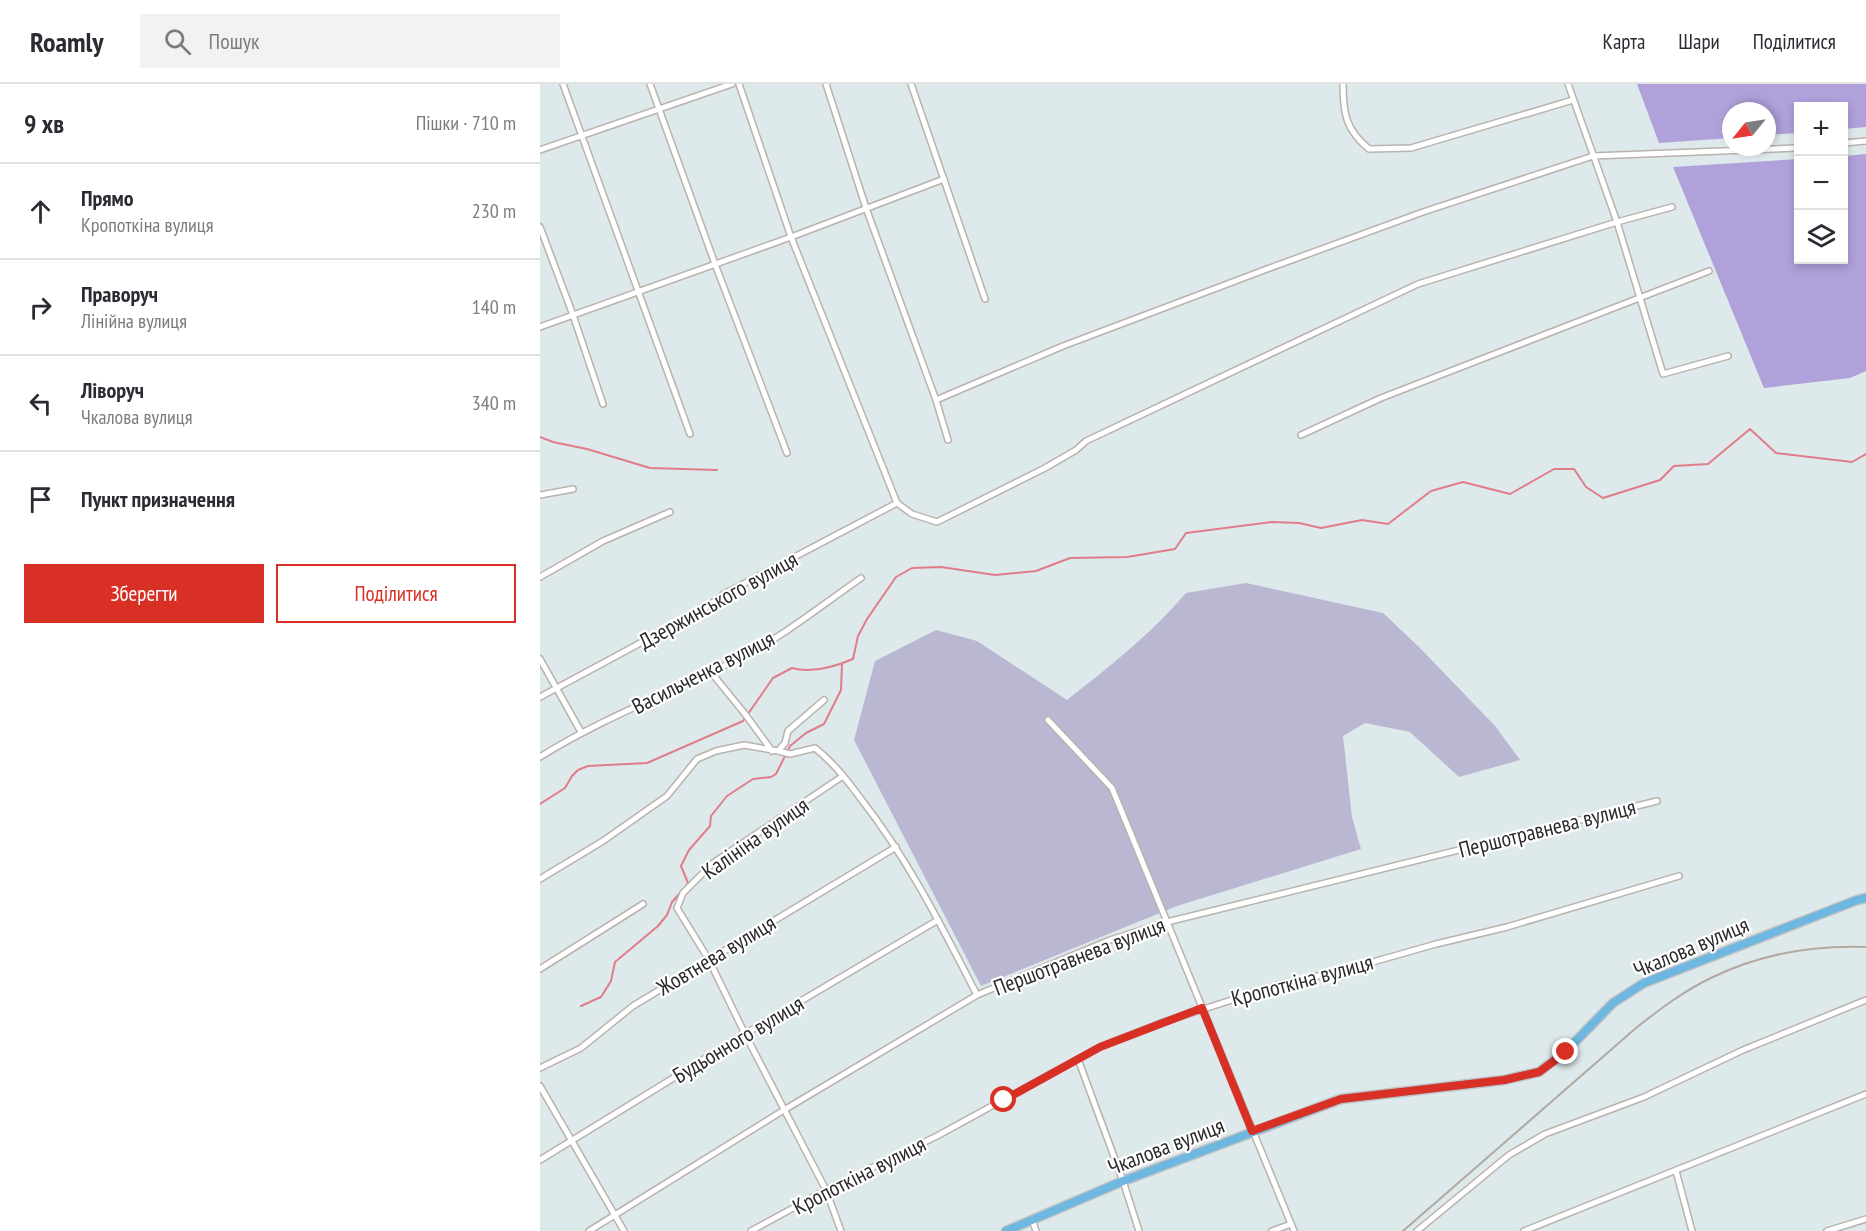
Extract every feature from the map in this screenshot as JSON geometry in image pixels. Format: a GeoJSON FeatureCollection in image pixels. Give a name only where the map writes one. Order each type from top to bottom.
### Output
{"type":"FeatureCollection","features":[{"type":"Feature","properties":{"kind":"main road","name":"Чкалова вулиця"},"geometry":{"type":"LineString","coordinates":[[1005,1231],[1123,1181],[1341,1099],[1504,1080],[1539,1072],[1566,1052],[1613,1004],[1644,983],[1866,898]]}},
{"type":"Feature","properties":{"kind":"street"},"geometry":{"type":"LineString","coordinates":[[563,84],[690,434]]}},
{"type":"Feature","properties":{"kind":"street"},"geometry":{"type":"LineString","coordinates":[[650,84],[787,453]]}},
{"type":"Feature","properties":{"kind":"street"},"geometry":{"type":"LineString","coordinates":[[540,150],[732,84]]}},
{"type":"Feature","properties":{"kind":"street"},"geometry":{"type":"LineString","coordinates":[[739,84],[791,237],[897,503],[912,514],[937,522],[1046,468],[1076,450],[1086,441],[1418,284],[1672,207]]}},
{"type":"Feature","properties":{"kind":"street"},"geometry":{"type":"LineString","coordinates":[[826,84],[866,208],[936,399],[948,440]]}},
{"type":"Feature","properties":{"kind":"street"},"geometry":{"type":"LineString","coordinates":[[911,84],[984,299]]}},
{"type":"Feature","properties":{"kind":"street"},"geometry":{"type":"LineString","coordinates":[[1343,84],[1345,116],[1355,138],[1369,149],[1411,148],[1573,100]]}},
{"type":"Feature","properties":{"kind":"street"},"geometry":{"type":"LineString","coordinates":[[1568,84],[1617,222],[1663,374],[1728,356]]}},
{"type":"Feature","properties":{"kind":"street"},"geometry":{"type":"LineString","coordinates":[[1848,143],[1866,141]]}},
{"type":"Feature","properties":{"kind":"street"},"geometry":{"type":"LineString","coordinates":[[936,399],[1063,346],[1278,265],[1423,212],[1593,156],[1794,148]]}},
{"type":"Feature","properties":{"kind":"street"},"geometry":{"type":"LineString","coordinates":[[540,327],[791,237],[944,179]]}},
{"type":"Feature","properties":{"kind":"street"},"geometry":{"type":"LineString","coordinates":[[540,227],[603,404]]}},
{"type":"Feature","properties":{"kind":"street"},"geometry":{"type":"LineString","coordinates":[[1301,435],[1381,398],[1709,271]]}},
{"type":"Feature","properties":{"kind":"street"},"geometry":{"type":"LineString","coordinates":[[540,495],[573,489]]}},
{"type":"Feature","properties":{"kind":"street","name":"Дзержинського вулиця"},"geometry":{"type":"LineString","coordinates":[[540,697],[707,607],[724,594],[897,503]]}},
{"type":"Feature","properties":{"kind":"street"},"geometry":{"type":"LineString","coordinates":[[540,577],[603,542],[670,512]]}},
{"type":"Feature","properties":{"kind":"street","name":"Васильченка вулиця"},"geometry":{"type":"LineString","coordinates":[[540,756],[581,732],[742,657],[861,578]]}},
{"type":"Feature","properties":{"kind":"street"},"geometry":{"type":"LineString","coordinates":[[540,659],[581,732]]}},
{"type":"Feature","properties":{"kind":"street"},"geometry":{"type":"LineString","coordinates":[[710,671],[781,752]]}},
{"type":"Feature","properties":{"kind":"street"},"geometry":{"type":"LineString","coordinates":[[781,752],[788,731],[824,700]]}},
{"type":"Feature","properties":{"kind":"street"},"geometry":{"type":"LineString","coordinates":[[1048,720],[1112,788],[1294,1231]]}},
{"type":"Feature","properties":{"kind":"street"},"geometry":{"type":"LineString","coordinates":[[540,879],[603,841],[667,796],[697,759],[716,751],[744,745],[781,752],[815,748],[830,760],[843,776],[916,878],[977,995]]}},
{"type":"Feature","properties":{"kind":"street","name":"Калініна вулиця"},"geometry":{"type":"LineString","coordinates":[[709,960],[677,908],[684,893],[713,863],[843,776]]}},
{"type":"Feature","properties":{"kind":"street","name":"Першотравнева вулиця"},"geometry":{"type":"LineString","coordinates":[[589,1231],[784,1110],[977,995],[1110,940],[1167,922],[1657,801]]}},
{"type":"Feature","properties":{"kind":"street","name":"Жовтнева вулиця"},"geometry":{"type":"LineString","coordinates":[[540,1068],[581,1048],[633,1006],[896,848]]}},
{"type":"Feature","properties":{"kind":"street","name":"Кропоткіна вулиця"},"geometry":{"type":"LineString","coordinates":[[751,1231],[826,1190],[937,1136],[1100,1047],[1202,1008],[1285,983],[1341,971],[1516,924],[1679,876]]}},
{"type":"Feature","properties":{"kind":"street"},"geometry":{"type":"LineString","coordinates":[[540,969],[643,904]]}},
{"type":"Feature","properties":{"kind":"street","name":"Будьонного вулиця"},"geometry":{"type":"LineString","coordinates":[[540,1160],[745,1034],[938,920]]}},
{"type":"Feature","properties":{"kind":"street"},"geometry":{"type":"LineString","coordinates":[[709,960],[826,1190],[841,1231]]}},
{"type":"Feature","properties":{"kind":"street"},"geometry":{"type":"LineString","coordinates":[[1417,1231],[1509,1155],[1545,1134],[1644,1097],[1743,1050],[1866,1000]]}},
{"type":"Feature","properties":{"kind":"street"},"geometry":{"type":"LineString","coordinates":[[1078,1059],[1139,1231]]}},
{"type":"Feature","properties":{"kind":"street"},"geometry":{"type":"LineString","coordinates":[[540,1086],[624,1231]]}},
{"type":"Feature","properties":{"kind":"street"},"geometry":{"type":"LineString","coordinates":[[1524,1231],[1866,1094]]}},
{"type":"Feature","properties":{"kind":"street"},"geometry":{"type":"LineString","coordinates":[[1676,1171],[1692,1231]]}},
{"type":"Feature","properties":{"kind":"street"},"geometry":{"type":"LineString","coordinates":[[1032,1219],[1036,1231]]}},
{"type":"Feature","properties":{"kind":"street"},"geometry":{"type":"LineString","coordinates":[[1827,1231],[1866,1219]]}},
{"type":"Feature","properties":{"kind":"street"},"geometry":{"type":"LineString","coordinates":[[1272,1231],[1291,1224]]}},
{"type":"Feature","properties":{"kind":"shaded area"},"geometry":{"type":"Polygon","coordinates":[[[1637,84],[1866,84],[1866,127],[1848,129],[1848,102],[1794,102],[1794,133],[1776,134],[1776,102],[1722,102],[1722,139],[1659,143],[1637,84]]]}},
{"type":"Feature","properties":{"kind":"shaded area"},"geometry":{"type":"Polygon","coordinates":[[[1866,154],[1866,371],[1850,378],[1764,388],[1673,167],[1794,159],[1794,264],[1848,264],[1848,156],[1866,154]]]}},
{"type":"Feature","properties":{"kind":"shaded area"},"geometry":{"type":"Polygon","coordinates":[[[1246,583],[1383,613],[1496,727],[1520,760],[1459,777],[1410,732],[1365,723],[1343,736],[1352,817],[1361,849],[1177,906],[981,986],[854,740],[875,661],[936,630],[977,641],[1067,700],[1144,636],[1186,593],[1246,583]]]}},
{"type":"Feature","properties":{"kind":"waterway"},"geometry":{"type":"LineString","coordinates":[[540,804],[565,788],[578,770],[588,766],[647,763],[743,721],[773,678],[792,668],[823,669],[853,659],[858,636],[867,619],[896,577],[912,568],[941,567],[995,575],[1036,571],[1070,558],[1127,557],[1175,549],[1186,533],[1272,522],[1299,523],[1321,528],[1362,520],[1388,524],[1431,491],[1463,482],[1510,494],[1554,469],[1574,469],[1586,487],[1603,498],[1660,480],[1674,466],[1708,464],[1750,429],[1776,453],[1852,462],[1866,454]]}},
{"type":"Feature","properties":{"kind":"waterway"},"geometry":{"type":"LineString","coordinates":[[540,437],[650,468],[717,470]]}},
{"type":"Feature","properties":{"kind":"waterway"},"geometry":{"type":"LineString","coordinates":[[686,886],[688,883],[681,866],[689,850],[710,826],[711,816],[727,796],[753,779],[771,777],[776,774],[790,746],[806,733],[824,724],[841,690],[842,664]]}},
{"type":"Feature","properties":{"kind":"waterway"},"geometry":{"type":"LineString","coordinates":[[581,1006],[601,997],[611,981],[615,962],[658,926],[680,893]]}},
{"type":"Feature","properties":{"kind":"railway"},"geometry":{"type":"LineString","coordinates":[[1403,1231],[1636,1028],[1693,988],[1731,969],[1769,957],[1826,948],[1866,947]]}},
{"type":"Feature","properties":{"kind":"route"},"geometry":{"type":"LineString","coordinates":[[1004,1100],[1100,1047],[1202,1008],[1252,1131],[1321,1105],[1360,1095],[1504,1080],[1539,1072],[1566,1052]]}}]}
